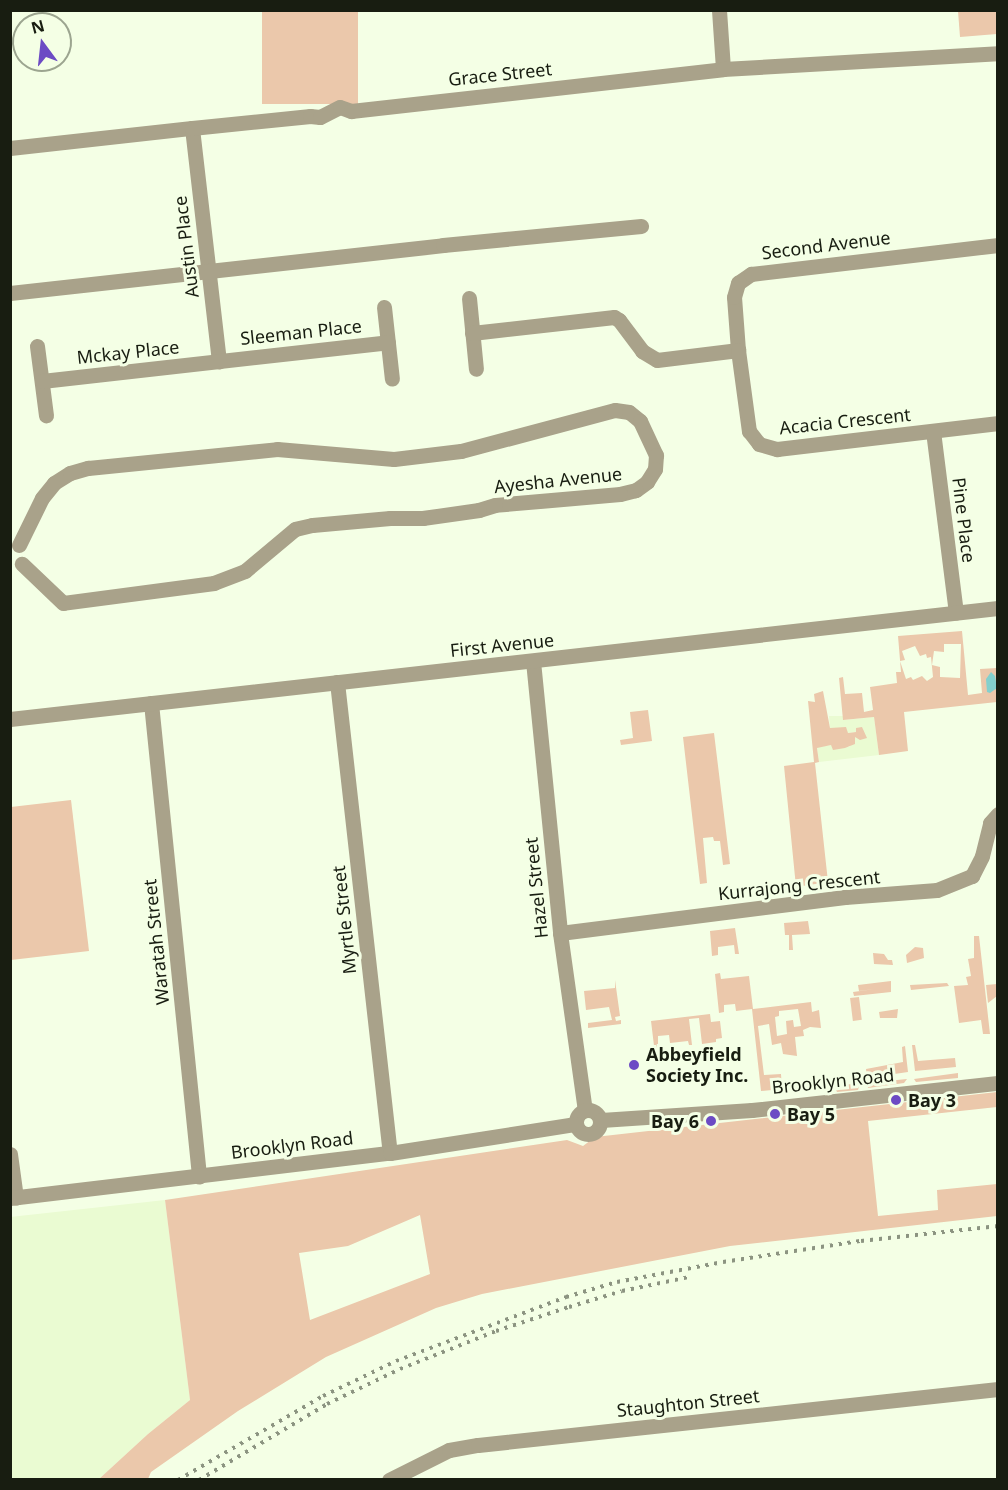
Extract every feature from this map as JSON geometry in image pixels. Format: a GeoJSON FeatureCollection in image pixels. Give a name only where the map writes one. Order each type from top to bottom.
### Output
{"type":"FeatureCollection","features":[{"type":"Feature","properties":{"kind":"street"},"geometry":{"type":"LineString","coordinates":[[719,10],[723,69]]}},
{"type":"Feature","properties":{"kind":"street","name":"Grace Street"},"geometry":{"type":"LineString","coordinates":[[10,148],[310,116],[320,117],[340,107],[351,111],[723,69],[998,52]]}},
{"type":"Feature","properties":{"kind":"street","name":"Austin Place"},"geometry":{"type":"LineString","coordinates":[[192,128],[219,361]]}},
{"type":"Feature","properties":{"kind":"street"},"geometry":{"type":"LineString","coordinates":[[10,293],[208,270],[641,226]]}},
{"type":"Feature","properties":{"kind":"street","name":"Second Avenue"},"geometry":{"type":"LineString","coordinates":[[738,350],[734,297],[738,282],[751,274],[998,245]]}},
{"type":"Feature","properties":{"kind":"street"},"geometry":{"type":"LineString","coordinates":[[469,298],[476,369]]}},
{"type":"Feature","properties":{"kind":"street","name":"Sleeman Place"},"geometry":{"type":"LineString","coordinates":[[384,308],[392,379]]}},
{"type":"Feature","properties":{"kind":"street"},"geometry":{"type":"LineString","coordinates":[[472,333],[614,317],[619,320],[642,351],[657,360],[738,350]]}},
{"type":"Feature","properties":{"kind":"street","name":"Sleeman Place"},"geometry":{"type":"LineString","coordinates":[[219,361],[388,342]]}},
{"type":"Feature","properties":{"kind":"street"},"geometry":{"type":"LineString","coordinates":[[37,346],[46,414]]}},
{"type":"Feature","properties":{"kind":"street","name":"Acacia Crescent"},"geometry":{"type":"LineString","coordinates":[[738,350],[749,431],[759,444],[777,449],[998,423]]}},
{"type":"Feature","properties":{"kind":"street","name":"Mckay Place"},"geometry":{"type":"LineString","coordinates":[[42,381],[219,361]]}},
{"type":"Feature","properties":{"kind":"street","name":"Ayesha Avenue"},"geometry":{"type":"LineString","coordinates":[[615,410],[629,412],[640,421],[656,455],[655,469],[647,482],[636,490],[620,494],[495,505],[479,510],[423,518],[357,520],[295,529],[244,571],[214,583],[63,603],[16,564],[26,552],[15,545],[42,498],[54,483],[70,473],[88,468],[277,448],[394,459],[461,452],[540,428],[615,410]]}},
{"type":"Feature","properties":{"kind":"street","name":"Pine Place"},"geometry":{"type":"LineString","coordinates":[[933,431],[956,613]]}},
{"type":"Feature","properties":{"kind":"street","name":"First Avenue"},"geometry":{"type":"LineString","coordinates":[[10,719],[998,608]]}},
{"type":"Feature","properties":{"kind":"street","name":"Hazel Street"},"geometry":{"type":"LineString","coordinates":[[533,661],[560,933],[585,1110]]}},
{"type":"Feature","properties":{"kind":"street","name":"Myrtle Street"},"geometry":{"type":"LineString","coordinates":[[337,682],[390,1153]]}},
{"type":"Feature","properties":{"kind":"street","name":"Waratah Street"},"geometry":{"type":"LineString","coordinates":[[151,703],[199,1177]]}},
{"type":"Feature","properties":{"kind":"street","name":"Kurrajong Crescent"},"geometry":{"type":"LineString","coordinates":[[560,933],[845,897],[937,890],[972,876],[982,856],[990,823],[998,814]]}},
{"type":"Feature","properties":{"kind":"street","name":"Brooklyn Road"},"geometry":{"type":"LineString","coordinates":[[601,1120],[752,1110],[998,1083]]}},
{"type":"Feature","properties":{"kind":"street"},"geometry":{"type":"LineString","coordinates":[[585,1110],[595,1112],[601,1120],[599,1128],[592,1133],[584,1133],[576,1124],[577,1117],[585,1110]]}},
{"type":"Feature","properties":{"kind":"street","name":"Brooklyn Road"},"geometry":{"type":"LineString","coordinates":[[13,1198],[390,1153],[576,1124]]}},
{"type":"Feature","properties":{"kind":"street"},"geometry":{"type":"LineString","coordinates":[[10,1154],[13,1198]]}},
{"type":"Feature","properties":{"kind":"street","name":"Staughton Street"},"geometry":{"type":"LineString","coordinates":[[389,1479],[449,1450],[478,1445],[998,1389]]}},
{"type":"Feature","properties":{"kind":"shaded area"},"geometry":{"type":"Polygon","coordinates":[[[262,11],[358,11],[358,104],[262,104],[262,11]]]}},
{"type":"Feature","properties":{"kind":"shaded area"},"geometry":{"type":"Polygon","coordinates":[[[958,11],[997,11],[997,34],[960,37],[958,11]]]}},
{"type":"Feature","properties":{"kind":"shaded area"},"geometry":{"type":"Polygon","coordinates":[[[962,631],[968,695],[982,693],[980,669],[997,668],[997,702],[904,712],[908,751],[879,755],[874,717],[843,720],[839,678],[843,677],[845,694],[862,693],[864,712],[873,710],[870,687],[897,683],[896,672],[901,672],[900,661],[898,636],[962,631]],[[944,644],[944,652],[934,651],[932,665],[940,667],[940,677],[960,678],[961,644],[944,644]],[[915,646],[902,651],[905,660],[900,661],[906,679],[911,677],[913,680],[922,676],[927,681],[933,677],[931,657],[927,658],[926,654],[920,656],[915,646]]]}},
{"type":"Feature","properties":{"kind":"shaded area"},"geometry":{"type":"Polygon","coordinates":[[[823,691],[830,728],[846,727],[848,733],[856,732],[856,728],[862,727],[867,738],[860,740],[855,737],[855,744],[845,748],[833,750],[831,745],[817,748],[819,762],[815,763],[828,882],[796,887],[784,766],[814,762],[808,701],[815,702],[814,694],[823,691]]]}},
{"type":"Feature","properties":{"kind":"shaded area"},"geometry":{"type":"Polygon","coordinates":[[[648,710],[652,741],[621,745],[620,740],[633,738],[630,712],[648,710]]]}},
{"type":"Feature","properties":{"kind":"shaded area"},"geometry":{"type":"Polygon","coordinates":[[[829,716],[843,716],[844,720],[874,717],[879,755],[819,762],[817,747],[831,745],[837,748],[849,747],[854,743],[855,737],[862,738],[864,735],[862,727],[856,732],[847,733],[830,728],[829,716]]]}},
{"type":"Feature","properties":{"kind":"shaded area"},"geometry":{"type":"Polygon","coordinates":[[[714,733],[730,864],[723,865],[720,841],[714,841],[713,837],[703,838],[707,883],[700,884],[683,737],[714,733]]]}},
{"type":"Feature","properties":{"kind":"shaded area"},"geometry":{"type":"Polygon","coordinates":[[[71,800],[89,951],[11,960],[11,807],[71,800]]]}},
{"type":"Feature","properties":{"kind":"shaded area"},"geometry":{"type":"Polygon","coordinates":[[[808,921],[810,934],[792,935],[793,950],[789,950],[789,935],[785,935],[784,923],[808,921]]]}},
{"type":"Feature","properties":{"kind":"shaded area"},"geometry":{"type":"Polygon","coordinates":[[[735,928],[739,954],[735,954],[734,945],[718,947],[718,955],[712,956],[710,931],[735,928]]]}},
{"type":"Feature","properties":{"kind":"shaded area"},"geometry":{"type":"Polygon","coordinates":[[[974,936],[979,936],[990,1034],[983,1034],[981,1020],[959,1023],[954,986],[968,985],[966,977],[971,976],[968,959],[974,958],[974,936]]]}},
{"type":"Feature","properties":{"kind":"shaded area"},"geometry":{"type":"Polygon","coordinates":[[[915,947],[923,948],[924,958],[907,963],[906,955],[915,947]]]}},
{"type":"Feature","properties":{"kind":"shaded area"},"geometry":{"type":"Polygon","coordinates":[[[873,953],[884,954],[888,960],[892,960],[893,965],[874,964],[873,953]]]}},
{"type":"Feature","properties":{"kind":"shaded area"},"geometry":{"type":"Polygon","coordinates":[[[720,973],[721,979],[749,976],[753,1009],[811,1002],[812,1012],[819,1010],[821,1028],[810,1027],[803,1030],[804,1036],[795,1037],[797,1056],[783,1054],[781,1043],[772,1045],[769,1024],[758,1026],[764,1075],[781,1074],[782,1089],[761,1091],[752,1009],[736,1011],[735,1004],[724,1005],[724,1012],[719,1013],[715,974],[720,973]],[[798,1009],[779,1011],[779,1016],[775,1017],[777,1036],[787,1034],[786,1021],[793,1020],[794,1027],[801,1026],[798,1009]]]}},
{"type":"Feature","properties":{"kind":"shaded area"},"geometry":{"type":"Polygon","coordinates":[[[615,980],[620,1016],[615,1017],[616,1021],[621,1020],[621,1024],[588,1028],[588,1023],[612,1020],[609,1007],[586,1010],[584,991],[615,988],[615,980]]]}},
{"type":"Feature","properties":{"kind":"shaded area"},"geometry":{"type":"Polygon","coordinates":[[[891,981],[891,992],[854,996],[853,992],[875,989],[859,991],[858,985],[891,981]]]}},
{"type":"Feature","properties":{"kind":"shaded area"},"geometry":{"type":"Polygon","coordinates":[[[947,983],[949,986],[911,990],[910,985],[947,983]]]}},
{"type":"Feature","properties":{"kind":"shaded area"},"geometry":{"type":"Polygon","coordinates":[[[997,984],[997,996],[988,1003],[986,985],[997,984]]]}},
{"type":"Feature","properties":{"kind":"shaded area"},"geometry":{"type":"Polygon","coordinates":[[[859,997],[862,1020],[853,1021],[850,998],[859,997]]]}},
{"type":"Feature","properties":{"kind":"shaded area"},"geometry":{"type":"Polygon","coordinates":[[[898,1009],[897,1018],[880,1018],[879,1012],[898,1009]]]}},
{"type":"Feature","properties":{"kind":"shaded area"},"geometry":{"type":"Polygon","coordinates":[[[710,1014],[711,1022],[720,1021],[722,1038],[716,1039],[716,1042],[702,1044],[699,1018],[689,1019],[692,1045],[689,1045],[688,1041],[670,1043],[669,1035],[658,1036],[658,1054],[655,1054],[651,1021],[710,1014]]]}},
{"type":"Feature","properties":{"kind":"shaded area"},"geometry":{"type":"Polygon","coordinates":[[[912,1045],[915,1045],[918,1061],[955,1058],[956,1067],[915,1071],[912,1045]]]}},
{"type":"Feature","properties":{"kind":"shaded area"},"geometry":{"type":"Polygon","coordinates":[[[905,1046],[908,1072],[867,1078],[866,1069],[903,1062],[902,1047],[905,1046]]]}},
{"type":"Feature","properties":{"kind":"shaded area"},"geometry":{"type":"Polygon","coordinates":[[[958,1073],[958,1078],[916,1082],[914,1079],[958,1073]]]}},
{"type":"Feature","properties":{"kind":"shaded area"},"geometry":{"type":"Polygon","coordinates":[[[907,1079],[904,1083],[868,1088],[867,1083],[907,1079]]]}},
{"type":"Feature","properties":{"kind":"shaded area"},"geometry":{"type":"Polygon","coordinates":[[[860,1083],[858,1090],[837,1092],[835,1086],[860,1083]]]}},
{"type":"Feature","properties":{"kind":"shaded area"},"geometry":{"type":"Polygon","coordinates":[[[997,1092],[997,1107],[868,1121],[878,1216],[938,1210],[937,1190],[997,1184],[997,1216],[730,1246],[482,1294],[436,1308],[326,1357],[238,1411],[151,1472],[148,1479],[99,1479],[148,1434],[190,1400],[165,1200],[567,1140],[583,1146],[595,1137],[997,1092]],[[420,1215],[348,1246],[299,1253],[310,1320],[430,1274],[420,1215]]]}},
{"type":"Feature","properties":{"kind":"shaded area"},"geometry":{"type":"Polygon","coordinates":[[[165,1200],[190,1400],[148,1434],[99,1479],[11,1479],[10,1217],[165,1200]]]}},
{"type":"Feature","properties":{"kind":"water"},"geometry":{"type":"Polygon","coordinates":[[[991,672],[995,676],[997,688],[990,693],[987,692],[986,679],[991,672]]]}},
{"type":"Feature","properties":{"kind":"railway"},"geometry":{"type":"LineString","coordinates":[[178,1480],[323,1396],[396,1361],[566,1297],[617,1282],[723,1262],[861,1241],[998,1226]]}},
{"type":"Feature","properties":{"kind":"railway"},"geometry":{"type":"LineString","coordinates":[[199,1480],[327,1404],[400,1369],[496,1331],[569,1307],[622,1291],[689,1277]]}},
{"type":"Feature","properties":{"kind":"place","name":"Abbeyfield Society Inc."},"geometry":{"type":"Point","coordinates":[634,1065]}},
{"type":"Feature","properties":{"kind":"place","name":"Bay 3"},"geometry":{"type":"Point","coordinates":[896,1100]}},
{"type":"Feature","properties":{"kind":"place","name":"Bay 5"},"geometry":{"type":"Point","coordinates":[775,1114]}},
{"type":"Feature","properties":{"kind":"place","name":"Bay 6"},"geometry":{"type":"Point","coordinates":[711,1121]}}]}
